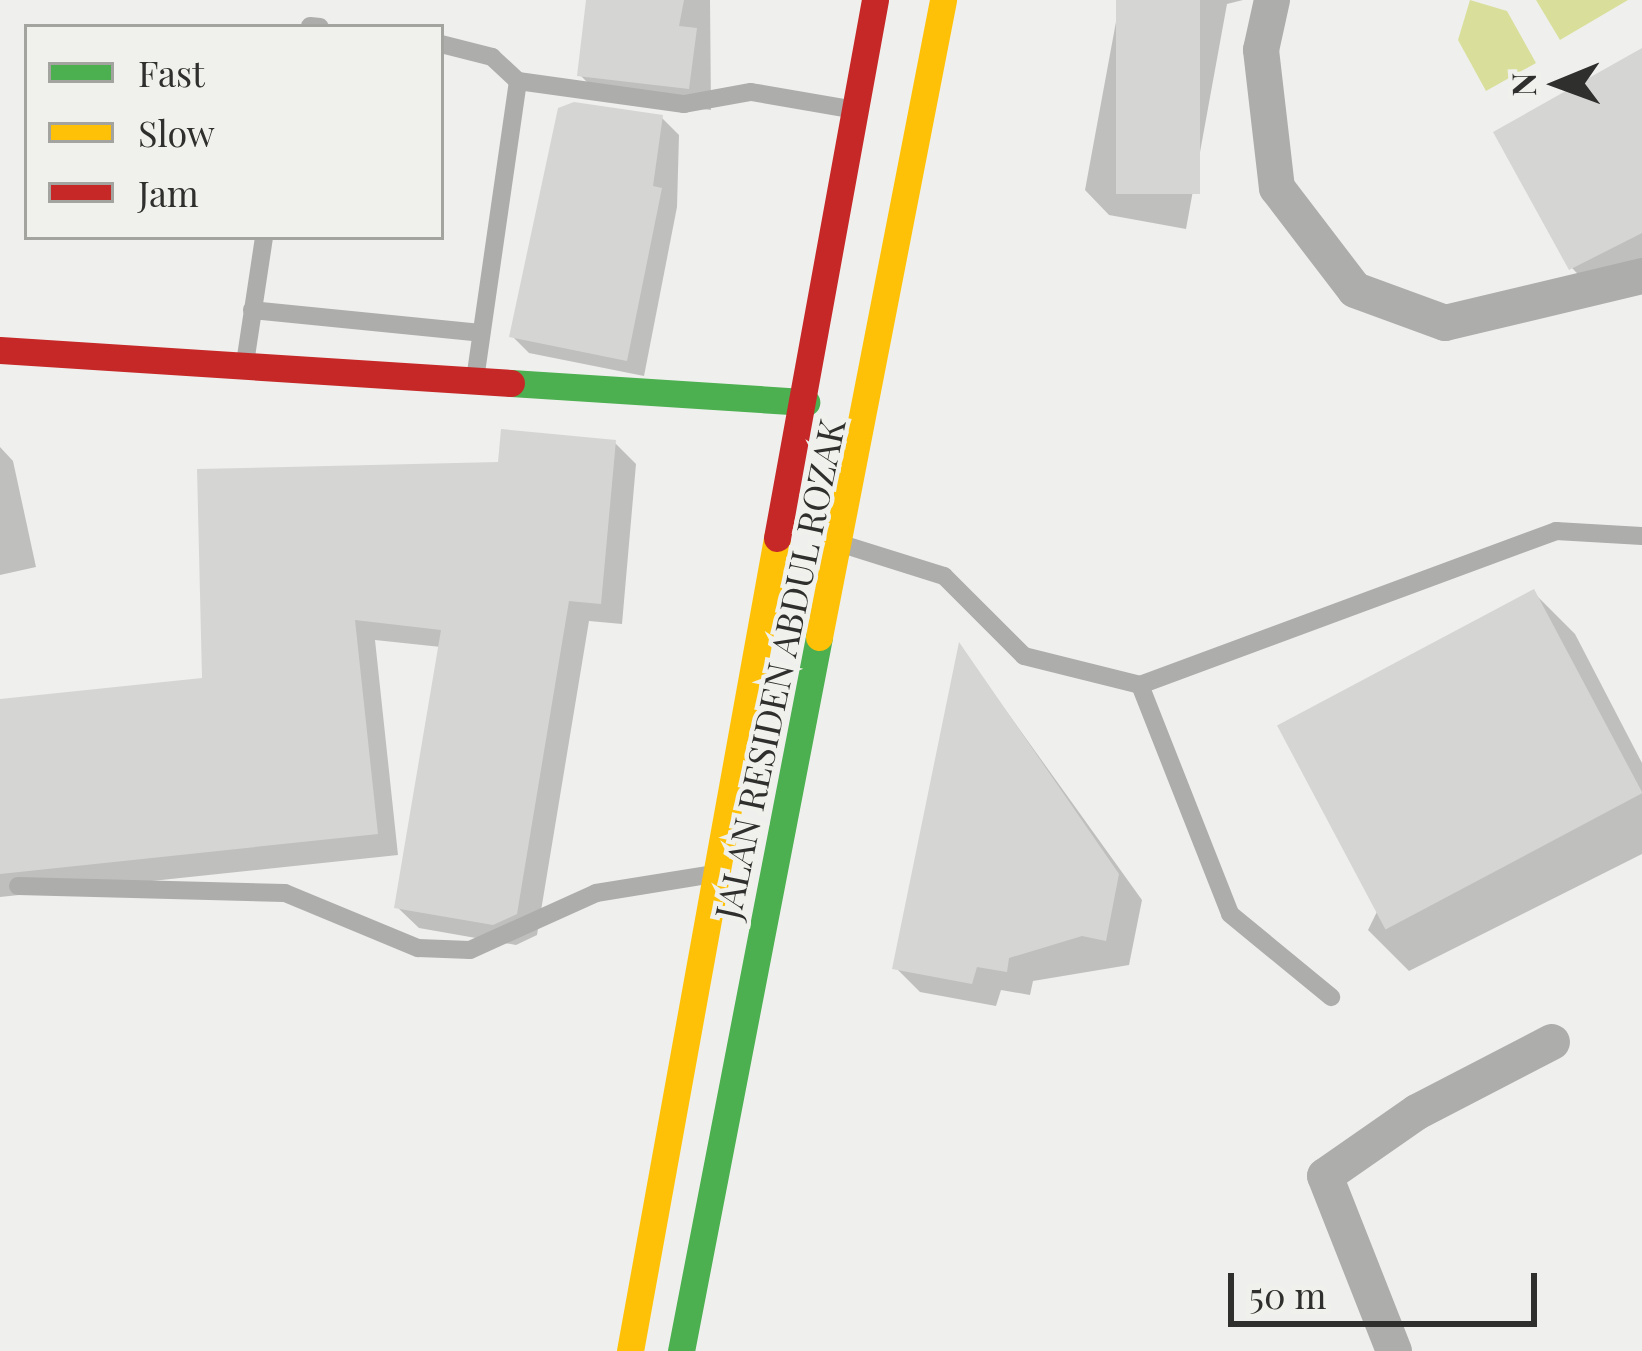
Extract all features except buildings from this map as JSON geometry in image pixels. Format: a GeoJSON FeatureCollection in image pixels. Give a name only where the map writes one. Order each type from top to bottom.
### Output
{"type":"FeatureCollection","features":[{"type":"Feature","properties":{"kind":"main road","name":"JALAN RESIDEN ABDUL ROZAK"},"geometry":{"type":"LineString","coordinates":[[630,1351],[712,874],[806,402],[875,0]]}},
{"type":"Feature","properties":{"kind":"main road","name":"JALAN RESIDEN ABDUL ROZAK"},"geometry":{"type":"LineString","coordinates":[[681,1351],[845,545],[943,0]]}},
{"type":"Feature","properties":{"kind":"main road"},"geometry":{"type":"LineString","coordinates":[[0,350],[246,360],[475,384],[806,402]]}},
{"type":"Feature","properties":{"kind":"street"},"geometry":{"type":"LineString","coordinates":[[1272,0],[1261,50],[1277,188],[1354,290],[1445,322],[1642,276]]}},
{"type":"Feature","properties":{"kind":"street"},"geometry":{"type":"LineString","coordinates":[[1394,1351],[1325,1176],[1552,1042]]}},
{"type":"Feature","properties":{"kind":"lane"},"geometry":{"type":"LineString","coordinates":[[444,45],[492,57],[518,81],[684,104],[751,92],[856,110]]}},
{"type":"Feature","properties":{"kind":"lane"},"geometry":{"type":"LineString","coordinates":[[475,384],[518,81]]}},
{"type":"Feature","properties":{"kind":"lane"},"geometry":{"type":"LineString","coordinates":[[246,360],[264,240]]}},
{"type":"Feature","properties":{"kind":"lane"},"geometry":{"type":"LineString","coordinates":[[252,310],[480,339]]}},
{"type":"Feature","properties":{"kind":"lane"},"geometry":{"type":"LineString","coordinates":[[845,545],[944,577],[1024,656],[1139,685],[1556,531],[1642,536]]}},
{"type":"Feature","properties":{"kind":"lane"},"geometry":{"type":"LineString","coordinates":[[1139,685],[1230,914],[1330,998]]}},
{"type":"Feature","properties":{"kind":"lane"},"geometry":{"type":"LineString","coordinates":[[18,886],[285,893],[418,948],[470,950],[596,893],[712,874]]}},
{"type":"Feature","properties":{"kind":"shaded area"},"geometry":{"type":"Polygon","coordinates":[[[1470,0],[1507,11],[1536,63],[1486,91],[1458,40],[1470,0]]]}},
{"type":"Feature","properties":{"kind":"shaded area"},"geometry":{"type":"Polygon","coordinates":[[[1536,0],[1628,0],[1560,40],[1536,0]]]}},
{"type":"Feature","properties":{"kind":"traffic: fast"},"geometry":{"type":"LineString","coordinates":[[511,383],[806,402]]}},
{"type":"Feature","properties":{"kind":"traffic: fast"},"geometry":{"type":"LineString","coordinates":[[681,1351],[819,637]]}},
{"type":"Feature","properties":{"kind":"traffic: slow"},"geometry":{"type":"LineString","coordinates":[[819,637],[943,0]]}},
{"type":"Feature","properties":{"kind":"traffic: slow"},"geometry":{"type":"LineString","coordinates":[[630,1351],[777,538]]}},
{"type":"Feature","properties":{"kind":"traffic: jam"},"geometry":{"type":"LineString","coordinates":[[777,538],[875,0]]}},
{"type":"Feature","properties":{"kind":"traffic: jam"},"geometry":{"type":"LineString","coordinates":[[0,350],[511,383]]}}]}
